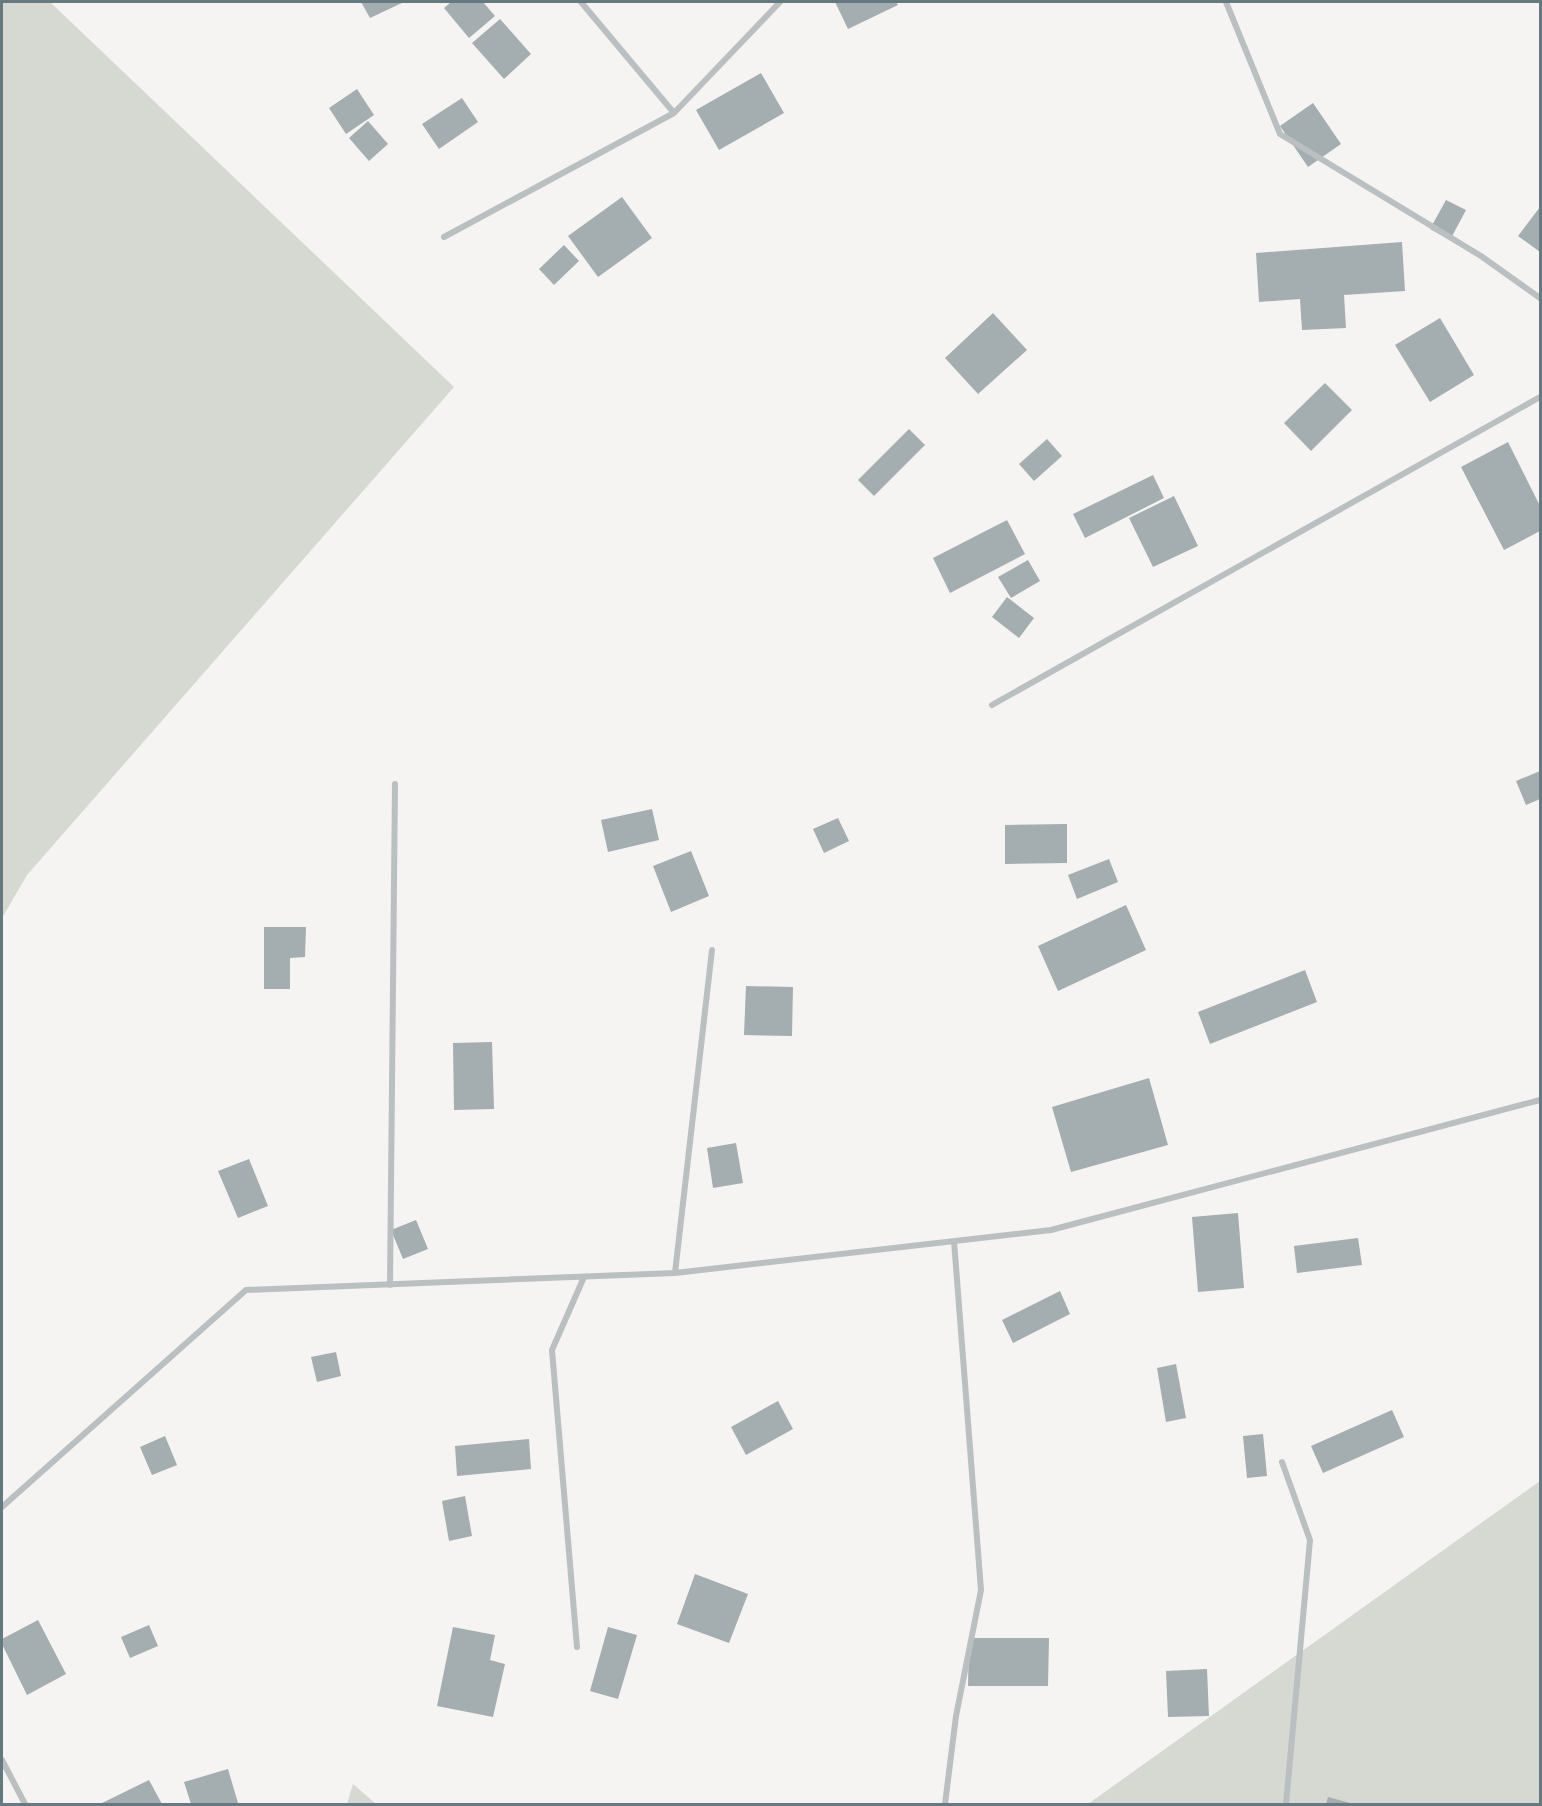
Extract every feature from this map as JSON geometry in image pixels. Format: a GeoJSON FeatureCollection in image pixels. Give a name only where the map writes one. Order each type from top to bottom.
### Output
{"type":"FeatureCollection","features":[{"type":"Feature","properties":{"kind":"street"},"geometry":{"type":"LineString","coordinates":[[581,2],[674,113]]}},
{"type":"Feature","properties":{"kind":"street"},"geometry":{"type":"LineString","coordinates":[[444,237],[674,113],[780,2]]}},
{"type":"Feature","properties":{"kind":"street"},"geometry":{"type":"LineString","coordinates":[[1226,2],[1280,134],[1481,256],[1540,298]]}},
{"type":"Feature","properties":{"kind":"street"},"geometry":{"type":"LineString","coordinates":[[992,705],[1540,397]]}},
{"type":"Feature","properties":{"kind":"street"},"geometry":{"type":"LineString","coordinates":[[390,1285],[395,784]]}},
{"type":"Feature","properties":{"kind":"street"},"geometry":{"type":"LineString","coordinates":[[675,1273],[712,950]]}},
{"type":"Feature","properties":{"kind":"street"},"geometry":{"type":"LineString","coordinates":[[2,1507],[246,1290],[675,1273],[1051,1230],[1540,1100]]}},
{"type":"Feature","properties":{"kind":"street"},"geometry":{"type":"LineString","coordinates":[[945,1804],[956,1716],[981,1590],[954,1241]]}},
{"type":"Feature","properties":{"kind":"street"},"geometry":{"type":"LineString","coordinates":[[578,1647],[552,1350],[584,1277]]}},
{"type":"Feature","properties":{"kind":"street"},"geometry":{"type":"LineString","coordinates":[[1282,1462],[1310,1540],[1286,1804]]}},
{"type":"Feature","properties":{"kind":"street"},"geometry":{"type":"LineString","coordinates":[[2,1760],[25,1804]]}},
{"type":"Feature","properties":{"kind":"shaded area"},"geometry":{"type":"Polygon","coordinates":[[[2,2],[50,2],[454,387],[27,875],[2,918],[2,2]]]}},
{"type":"Feature","properties":{"kind":"shaded area"},"geometry":{"type":"Polygon","coordinates":[[[1540,1481],[1540,1804],[1088,1804],[1540,1481]]]}},
{"type":"Feature","properties":{"kind":"shaded area"},"geometry":{"type":"Polygon","coordinates":[[[353,1784],[376,1804],[347,1804],[353,1784]]]}},
{"type":"Feature","properties":{"kind":"building"},"geometry":{"type":"Polygon","coordinates":[[[361,2],[404,2],[370,18],[361,2]]]}},
{"type":"Feature","properties":{"kind":"building"},"geometry":{"type":"Polygon","coordinates":[[[451,2],[483,2],[495,16],[469,38],[444,8],[451,2]]]}},
{"type":"Feature","properties":{"kind":"building"},"geometry":{"type":"Polygon","coordinates":[[[835,2],[896,2],[898,5],[848,29],[835,2]]]}},
{"type":"Feature","properties":{"kind":"building"},"geometry":{"type":"Polygon","coordinates":[[[500,19],[531,54],[504,79],[472,43],[500,19]]]}},
{"type":"Feature","properties":{"kind":"building"},"geometry":{"type":"Polygon","coordinates":[[[761,73],[784,113],[719,150],[696,110],[761,73]]]}},
{"type":"Feature","properties":{"kind":"building"},"geometry":{"type":"Polygon","coordinates":[[[357,89],[374,115],[346,134],[329,108],[357,89]]]}},
{"type":"Feature","properties":{"kind":"building"},"geometry":{"type":"Polygon","coordinates":[[[462,98],[478,122],[439,149],[422,124],[462,98]]]}},
{"type":"Feature","properties":{"kind":"building"},"geometry":{"type":"Polygon","coordinates":[[[1313,103],[1341,144],[1308,167],[1280,126],[1313,103]]]}},
{"type":"Feature","properties":{"kind":"building"},"geometry":{"type":"Polygon","coordinates":[[[368,121],[388,144],[369,161],[349,138],[368,121]]]}},
{"type":"Feature","properties":{"kind":"building"},"geometry":{"type":"Polygon","coordinates":[[[622,197],[652,238],[598,277],[568,236],[622,197]]]}},
{"type":"Feature","properties":{"kind":"building"},"geometry":{"type":"Polygon","coordinates":[[[1446,200],[1466,210],[1450,240],[1430,229],[1446,200]]]}},
{"type":"Feature","properties":{"kind":"building"},"geometry":{"type":"Polygon","coordinates":[[[1540,207],[1540,252],[1518,236],[1540,207]]]}},
{"type":"Feature","properties":{"kind":"building"},"geometry":{"type":"Polygon","coordinates":[[[1402,242],[1405,291],[1344,295],[1346,328],[1302,330],[1300,299],[1259,302],[1256,253],[1402,242]]]}},
{"type":"Feature","properties":{"kind":"building"},"geometry":{"type":"Polygon","coordinates":[[[564,245],[579,261],[554,285],[539,269],[564,245]]]}},
{"type":"Feature","properties":{"kind":"building"},"geometry":{"type":"Polygon","coordinates":[[[993,313],[1027,350],[978,394],[945,358],[993,313]]]}},
{"type":"Feature","properties":{"kind":"building"},"geometry":{"type":"Polygon","coordinates":[[[1440,318],[1474,375],[1430,402],[1395,345],[1440,318]]]}},
{"type":"Feature","properties":{"kind":"building"},"geometry":{"type":"Polygon","coordinates":[[[1325,383],[1352,410],[1311,451],[1284,423],[1325,383]]]}},
{"type":"Feature","properties":{"kind":"building"},"geometry":{"type":"Polygon","coordinates":[[[909,429],[925,445],[874,496],[858,480],[909,429]]]}},
{"type":"Feature","properties":{"kind":"building"},"geometry":{"type":"Polygon","coordinates":[[[1047,439],[1062,456],[1034,481],[1019,464],[1047,439]]]}},
{"type":"Feature","properties":{"kind":"building"},"geometry":{"type":"Polygon","coordinates":[[[1508,442],[1540,506],[1540,531],[1504,550],[1461,467],[1508,442]]]}},
{"type":"Feature","properties":{"kind":"building"},"geometry":{"type":"Polygon","coordinates":[[[1153,475],[1164,498],[1085,538],[1073,514],[1153,475]]]}},
{"type":"Feature","properties":{"kind":"building"},"geometry":{"type":"Polygon","coordinates":[[[1174,496],[1198,546],[1153,567],[1129,518],[1174,496]]]}},
{"type":"Feature","properties":{"kind":"building"},"geometry":{"type":"Polygon","coordinates":[[[1007,520],[1025,554],[950,593],[933,558],[1007,520]]]}},
{"type":"Feature","properties":{"kind":"building"},"geometry":{"type":"Polygon","coordinates":[[[1028,560],[1040,581],[1011,598],[998,577],[1028,560]]]}},
{"type":"Feature","properties":{"kind":"building"},"geometry":{"type":"Polygon","coordinates":[[[1007,597],[1034,618],[1019,638],[992,617],[1007,597]]]}},
{"type":"Feature","properties":{"kind":"building"},"geometry":{"type":"Polygon","coordinates":[[[1540,771],[1540,799],[1526,805],[1516,781],[1540,771]]]}},
{"type":"Feature","properties":{"kind":"building"},"geometry":{"type":"Polygon","coordinates":[[[652,809],[659,840],[608,852],[601,820],[652,809]]]}},
{"type":"Feature","properties":{"kind":"building"},"geometry":{"type":"Polygon","coordinates":[[[838,818],[849,841],[824,853],[813,829],[838,818]]]}},
{"type":"Feature","properties":{"kind":"building"},"geometry":{"type":"Polygon","coordinates":[[[1067,824],[1067,863],[1005,864],[1005,825],[1067,824]]]}},
{"type":"Feature","properties":{"kind":"building"},"geometry":{"type":"Polygon","coordinates":[[[691,851],[709,896],[671,912],[653,866],[691,851]]]}},
{"type":"Feature","properties":{"kind":"building"},"geometry":{"type":"Polygon","coordinates":[[[1109,859],[1118,882],[1077,899],[1068,875],[1109,859]]]}},
{"type":"Feature","properties":{"kind":"building"},"geometry":{"type":"Polygon","coordinates":[[[1126,905],[1146,950],[1058,991],[1038,946],[1126,905]]]}},
{"type":"Feature","properties":{"kind":"building"},"geometry":{"type":"Polygon","coordinates":[[[264,927],[306,927],[305,957],[290,958],[290,989],[264,989],[264,927]]]}},
{"type":"Feature","properties":{"kind":"building"},"geometry":{"type":"Polygon","coordinates":[[[1305,970],[1317,1002],[1210,1044],[1198,1012],[1305,970]]]}},
{"type":"Feature","properties":{"kind":"building"},"geometry":{"type":"Polygon","coordinates":[[[746,986],[793,987],[792,1036],[744,1035],[746,986]]]}},
{"type":"Feature","properties":{"kind":"building"},"geometry":{"type":"Polygon","coordinates":[[[492,1042],[494,1109],[454,1110],[453,1043],[492,1042]]]}},
{"type":"Feature","properties":{"kind":"building"},"geometry":{"type":"Polygon","coordinates":[[[1149,1078],[1168,1145],[1071,1172],[1052,1107],[1149,1078]]]}},
{"type":"Feature","properties":{"kind":"building"},"geometry":{"type":"Polygon","coordinates":[[[736,1143],[743,1183],[713,1188],[707,1148],[736,1143]]]}},
{"type":"Feature","properties":{"kind":"building"},"geometry":{"type":"Polygon","coordinates":[[[249,1159],[268,1206],[238,1218],[218,1171],[249,1159]]]}},
{"type":"Feature","properties":{"kind":"building"},"geometry":{"type":"Polygon","coordinates":[[[1238,1213],[1244,1288],[1198,1292],[1192,1217],[1238,1213]]]}},
{"type":"Feature","properties":{"kind":"building"},"geometry":{"type":"Polygon","coordinates":[[[416,1220],[428,1249],[403,1259],[391,1230],[416,1220]]]}},
{"type":"Feature","properties":{"kind":"building"},"geometry":{"type":"Polygon","coordinates":[[[1358,1238],[1362,1265],[1297,1273],[1294,1246],[1358,1238]]]}},
{"type":"Feature","properties":{"kind":"building"},"geometry":{"type":"Polygon","coordinates":[[[1060,1291],[1070,1314],[1013,1343],[1002,1320],[1060,1291]]]}},
{"type":"Feature","properties":{"kind":"building"},"geometry":{"type":"Polygon","coordinates":[[[336,1352],[341,1376],[317,1382],[311,1357],[336,1352]]]}},
{"type":"Feature","properties":{"kind":"building"},"geometry":{"type":"Polygon","coordinates":[[[1176,1364],[1186,1418],[1166,1422],[1157,1368],[1176,1364]]]}},
{"type":"Feature","properties":{"kind":"building"},"geometry":{"type":"Polygon","coordinates":[[[778,1401],[793,1429],[746,1455],[731,1427],[778,1401]]]}},
{"type":"Feature","properties":{"kind":"building"},"geometry":{"type":"Polygon","coordinates":[[[1392,1410],[1404,1437],[1323,1473],[1311,1446],[1392,1410]]]}},
{"type":"Feature","properties":{"kind":"building"},"geometry":{"type":"Polygon","coordinates":[[[1263,1434],[1267,1476],[1247,1478],[1243,1436],[1263,1434]]]}},
{"type":"Feature","properties":{"kind":"building"},"geometry":{"type":"Polygon","coordinates":[[[165,1436],[177,1465],[152,1475],[140,1447],[165,1436]]]}},
{"type":"Feature","properties":{"kind":"building"},"geometry":{"type":"Polygon","coordinates":[[[529,1439],[531,1469],[457,1476],[455,1446],[529,1439]]]}},
{"type":"Feature","properties":{"kind":"building"},"geometry":{"type":"Polygon","coordinates":[[[465,1496],[472,1536],[449,1541],[442,1501],[465,1496]]]}},
{"type":"Feature","properties":{"kind":"building"},"geometry":{"type":"Polygon","coordinates":[[[695,1574],[748,1594],[729,1643],[677,1624],[695,1574]]]}},
{"type":"Feature","properties":{"kind":"building"},"geometry":{"type":"Polygon","coordinates":[[[38,1620],[66,1674],[27,1695],[2,1644],[2,1639],[38,1620]]]}},
{"type":"Feature","properties":{"kind":"building"},"geometry":{"type":"Polygon","coordinates":[[[149,1625],[158,1646],[130,1658],[121,1637],[149,1625]]]}},
{"type":"Feature","properties":{"kind":"building"},"geometry":{"type":"Polygon","coordinates":[[[453,1627],[495,1635],[490,1660],[505,1664],[493,1717],[437,1706],[453,1627]]]}},
{"type":"Feature","properties":{"kind":"building"},"geometry":{"type":"Polygon","coordinates":[[[608,1627],[637,1635],[618,1699],[590,1691],[608,1627]]]}},
{"type":"Feature","properties":{"kind":"building"},"geometry":{"type":"Polygon","coordinates":[[[969,1638],[1049,1638],[1048,1686],[968,1686],[969,1638]]]}},
{"type":"Feature","properties":{"kind":"building"},"geometry":{"type":"Polygon","coordinates":[[[1207,1669],[1209,1716],[1168,1717],[1166,1671],[1207,1669]]]}},
{"type":"Feature","properties":{"kind":"building"},"geometry":{"type":"Polygon","coordinates":[[[228,1769],[238,1803],[191,1804],[184,1782],[228,1769]]]}},
{"type":"Feature","properties":{"kind":"building"},"geometry":{"type":"Polygon","coordinates":[[[149,1780],[162,1804],[100,1804],[149,1780]]]}},
{"type":"Feature","properties":{"kind":"building"},"geometry":{"type":"Polygon","coordinates":[[[1328,1797],[1354,1804],[1326,1804],[1328,1797]]]}}]}
